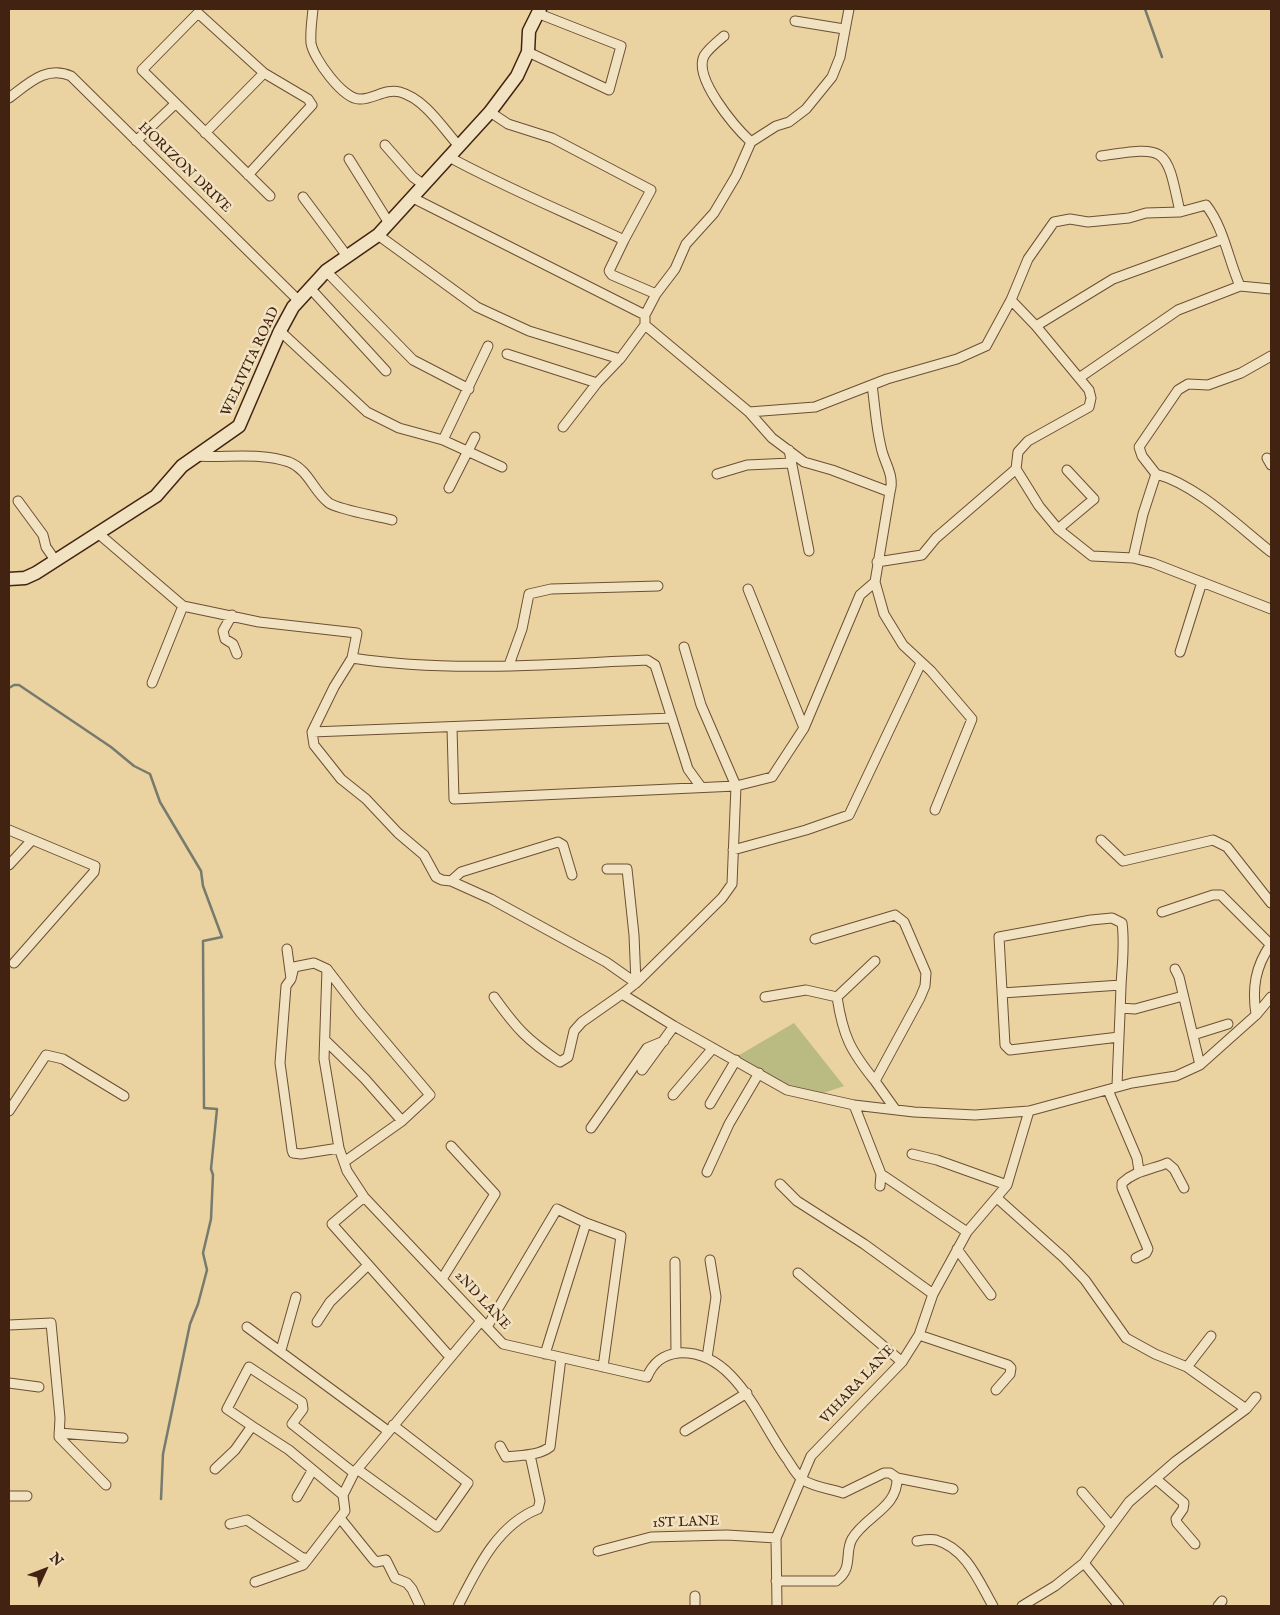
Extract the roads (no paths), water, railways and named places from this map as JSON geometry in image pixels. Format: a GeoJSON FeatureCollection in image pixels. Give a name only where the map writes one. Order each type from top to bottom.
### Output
{"type":"FeatureCollection","features":[{"type":"Feature","properties":{"kind":"street"},"geometry":{"type":"LineString","coordinates":[[313,9],[311,44],[316,57],[341,90],[360,100],[386,92],[398,91],[405,94],[426,108],[458,146]]}},
{"type":"Feature","properties":{"kind":"street"},"geometry":{"type":"LineString","coordinates":[[563,427],[645,326],[645,315],[656,294],[675,269],[686,244],[714,213],[736,176],[751,142],[776,126],[789,122],[806,109],[836,70],[849,9]]}},
{"type":"Feature","properties":{"kind":"street"},"geometry":{"type":"LineString","coordinates":[[528,52],[609,90],[621,46],[539,11]]}},
{"type":"Feature","properties":{"kind":"street","name":"WELIVITA ROAD"},"geometry":{"type":"LineString","coordinates":[[9,579],[25,578],[99,534],[156,496],[182,466],[229,434],[242,422],[254,389],[280,331],[299,301],[326,271],[378,235],[490,112],[517,76],[528,52],[529,31],[539,11]]}},
{"type":"Feature","properties":{"kind":"street"},"geometry":{"type":"LineString","coordinates":[[248,175],[312,106],[308,98],[264,73],[198,14],[142,70],[175,104],[248,175],[270,196]]}},
{"type":"Feature","properties":{"kind":"street"},"geometry":{"type":"LineString","coordinates":[[795,21],[844,29]]}},
{"type":"Feature","properties":{"kind":"street"},"geometry":{"type":"LineString","coordinates":[[724,36],[704,55],[702,66],[704,79],[736,128],[751,142]]}},
{"type":"Feature","properties":{"kind":"street","name":"HORIZON DRIVE"},"geometry":{"type":"LineString","coordinates":[[9,98],[43,74],[57,71],[71,76],[299,301]]}},
{"type":"Feature","properties":{"kind":"street"},"geometry":{"type":"LineString","coordinates":[[205,133],[264,73]]}},
{"type":"Feature","properties":{"kind":"street"},"geometry":{"type":"LineString","coordinates":[[136,140],[175,104]]}},
{"type":"Feature","properties":{"kind":"street"},"geometry":{"type":"LineString","coordinates":[[490,112],[508,124],[552,138],[651,190],[608,271],[612,275],[656,294]]}},
{"type":"Feature","properties":{"kind":"street"},"geometry":{"type":"LineString","coordinates":[[385,145],[413,176],[424,185]]}},
{"type":"Feature","properties":{"kind":"street"},"geometry":{"type":"LineString","coordinates":[[1101,156],[1144,150],[1156,152],[1166,160],[1171,170],[1180,212]]}},
{"type":"Feature","properties":{"kind":"street"},"geometry":{"type":"LineString","coordinates":[[449,156],[495,182],[547,203],[624,240]]}},
{"type":"Feature","properties":{"kind":"street"},"geometry":{"type":"LineString","coordinates":[[349,159],[389,223]]}},
{"type":"Feature","properties":{"kind":"street"},"geometry":{"type":"LineString","coordinates":[[303,197],[347,256]]}},
{"type":"Feature","properties":{"kind":"street"},"geometry":{"type":"LineString","coordinates":[[413,198],[645,315]]}},
{"type":"Feature","properties":{"kind":"street"},"geometry":{"type":"LineString","coordinates":[[750,412],[815,406],[872,385],[957,359],[986,346],[1011,300],[1028,258],[1054,222],[1070,218],[1088,222],[1129,218],[1146,213],[1180,212],[1206,205],[1216,219],[1240,286]]}},
{"type":"Feature","properties":{"kind":"street"},"geometry":{"type":"LineString","coordinates":[[378,235],[476,307],[530,331],[620,359]]}},
{"type":"Feature","properties":{"kind":"street"},"geometry":{"type":"LineString","coordinates":[[1036,326],[1113,279],[1223,239]]}},
{"type":"Feature","properties":{"kind":"street"},"geometry":{"type":"LineString","coordinates":[[326,271],[412,360],[469,389]]}},
{"type":"Feature","properties":{"kind":"street"},"geometry":{"type":"LineString","coordinates":[[1079,378],[1178,310],[1240,286],[1271,289]]}},
{"type":"Feature","properties":{"kind":"street"},"geometry":{"type":"LineString","coordinates":[[310,288],[386,371]]}},
{"type":"Feature","properties":{"kind":"street"},"geometry":{"type":"LineString","coordinates":[[1011,300],[1036,326],[1089,390],[1091,398],[1089,407],[1028,441],[1018,452],[1016,469],[1039,506],[1058,529],[1092,556],[1133,558],[1153,562],[1271,609]]}},
{"type":"Feature","properties":{"kind":"street"},"geometry":{"type":"LineString","coordinates":[[645,326],[750,412],[772,438],[804,462],[832,470],[890,492]]}},
{"type":"Feature","properties":{"kind":"street"},"geometry":{"type":"LineString","coordinates":[[280,331],[367,412],[399,428],[443,440],[502,467]]}},
{"type":"Feature","properties":{"kind":"street"},"geometry":{"type":"LineString","coordinates":[[443,440],[488,346]]}},
{"type":"Feature","properties":{"kind":"street"},"geometry":{"type":"LineString","coordinates":[[507,354],[597,383]]}},
{"type":"Feature","properties":{"kind":"street"},"geometry":{"type":"LineString","coordinates":[[1271,356],[1241,373],[1208,385],[1188,384],[1178,390],[1139,447],[1142,456],[1156,474],[1168,477],[1207,502],[1271,552]]}},
{"type":"Feature","properties":{"kind":"street"},"geometry":{"type":"LineString","coordinates":[[872,385],[881,449],[893,484],[890,492],[875,582],[884,614],[902,646],[931,671],[972,720],[935,810]]}},
{"type":"Feature","properties":{"kind":"street"},"geometry":{"type":"LineString","coordinates":[[448,488],[475,436]]}},
{"type":"Feature","properties":{"kind":"street"},"geometry":{"type":"LineString","coordinates":[[789,450],[809,551]]}},
{"type":"Feature","properties":{"kind":"street"},"geometry":{"type":"LineString","coordinates":[[196,456],[266,458],[291,463],[305,472],[320,495],[331,504],[392,520]]}},
{"type":"Feature","properties":{"kind":"street"},"geometry":{"type":"LineString","coordinates":[[717,474],[747,465],[791,463]]}},
{"type":"Feature","properties":{"kind":"street"},"geometry":{"type":"LineString","coordinates":[[878,562],[922,555],[936,538],[1016,469]]}},
{"type":"Feature","properties":{"kind":"street"},"geometry":{"type":"LineString","coordinates":[[1058,529],[1094,499],[1067,470]]}},
{"type":"Feature","properties":{"kind":"street"},"geometry":{"type":"LineString","coordinates":[[1133,558],[1143,514],[1156,474]]}},
{"type":"Feature","properties":{"kind":"street"},"geometry":{"type":"LineString","coordinates":[[18,501],[42,535],[46,547],[55,560]]}},
{"type":"Feature","properties":{"kind":"street"},"geometry":{"type":"LineString","coordinates":[[99,534],[183,606],[259,622],[353,631],[357,633],[352,658],[334,687],[312,732],[314,745],[341,779],[366,799],[398,833],[424,855],[436,877],[451,881],[491,899],[606,962],[636,983]]}},
{"type":"Feature","properties":{"kind":"street"},"geometry":{"type":"LineString","coordinates":[[452,728],[454,799],[736,786],[772,777],[804,728],[860,595],[875,582]]}},
{"type":"Feature","properties":{"kind":"street"},"geometry":{"type":"LineString","coordinates":[[1180,652],[1202,582]]}},
{"type":"Feature","properties":{"kind":"street"},"geometry":{"type":"LineString","coordinates":[[509,665],[522,629],[529,594],[551,589],[658,586]]}},
{"type":"Feature","properties":{"kind":"street"},"geometry":{"type":"LineString","coordinates":[[748,588],[804,728]]}},
{"type":"Feature","properties":{"kind":"street"},"geometry":{"type":"LineString","coordinates":[[152,683],[183,606]]}},
{"type":"Feature","properties":{"kind":"street"},"geometry":{"type":"LineString","coordinates":[[232,615],[223,632],[225,639],[233,644],[237,654]]}},
{"type":"Feature","properties":{"kind":"street"},"geometry":{"type":"LineString","coordinates":[[494,997],[518,1030],[532,1044],[560,1062],[568,1057],[574,1031],[582,1022],[636,983],[722,898],[732,884],[736,786],[701,705],[684,647]]}},
{"type":"Feature","properties":{"kind":"street"},"geometry":{"type":"LineString","coordinates":[[352,658],[396,665],[453,668],[646,660],[655,665],[688,769],[702,788]]}},
{"type":"Feature","properties":{"kind":"street"},"geometry":{"type":"LineString","coordinates":[[733,850],[806,830],[850,815],[921,662]]}},
{"type":"Feature","properties":{"kind":"street"},"geometry":{"type":"LineString","coordinates":[[312,732],[672,718]]}},
{"type":"Feature","properties":{"kind":"street"},"geometry":{"type":"LineString","coordinates":[[9,830],[95,866],[94,872],[14,963]]}},
{"type":"Feature","properties":{"kind":"street"},"geometry":{"type":"LineString","coordinates":[[9,865],[32,840]]}},
{"type":"Feature","properties":{"kind":"street"},"geometry":{"type":"LineString","coordinates":[[1101,840],[1123,862],[1213,840],[1219,842],[1227,847],[1271,903]]}},
{"type":"Feature","properties":{"kind":"street"},"geometry":{"type":"LineString","coordinates":[[451,881],[461,872],[558,842],[563,845],[572,875]]}},
{"type":"Feature","properties":{"kind":"street"},"geometry":{"type":"LineString","coordinates":[[607,869],[627,869],[634,935],[636,983]]}},
{"type":"Feature","properties":{"kind":"street"},"geometry":{"type":"LineString","coordinates":[[1162,912],[1213,895],[1221,895],[1271,944],[1261,960],[1254,979],[1256,1015]]}},
{"type":"Feature","properties":{"kind":"street"},"geometry":{"type":"LineString","coordinates":[[815,939],[895,915],[904,922],[926,973],[925,986],[875,1081]]}},
{"type":"Feature","properties":{"kind":"street"},"geometry":{"type":"LineString","coordinates":[[1119,1037],[1010,1050],[1005,1044],[998,937],[1112,918],[1122,923],[1124,937],[1119,1037],[1112,1089],[1140,1171]]}},
{"type":"Feature","properties":{"kind":"street"},"geometry":{"type":"LineString","coordinates":[[287,949],[291,978]]}},
{"type":"Feature","properties":{"kind":"street"},"geometry":{"type":"LineString","coordinates":[[837,997],[875,961]]}},
{"type":"Feature","properties":{"kind":"street"},"geometry":{"type":"LineString","coordinates":[[339,1148],[301,1154],[293,1153],[280,1063],[286,986],[294,968],[314,963],[328,969],[360,1012],[430,1095],[402,1122],[344,1162]]}},
{"type":"Feature","properties":{"kind":"street","name":"2ND LANE"},"geometry":{"type":"LineString","coordinates":[[328,969],[324,1059],[339,1148],[347,1172],[364,1197],[503,1344],[647,1377],[652,1364],[669,1354],[688,1352],[707,1358],[727,1372],[747,1394],[771,1437],[802,1480]]}},
{"type":"Feature","properties":{"kind":"street"},"geometry":{"type":"LineString","coordinates":[[1175,969],[1200,1065]]}},
{"type":"Feature","properties":{"kind":"street"},"geometry":{"type":"LineString","coordinates":[[1002,993],[1122,985]]}},
{"type":"Feature","properties":{"kind":"street"},"geometry":{"type":"LineString","coordinates":[[765,996],[806,990],[837,997]]}},
{"type":"Feature","properties":{"kind":"street"},"geometry":{"type":"LineString","coordinates":[[622,994],[674,1026],[788,1090],[854,1105],[914,1112],[975,1115],[1029,1111],[1112,1089],[1176,1076],[1200,1065],[1256,1015],[1271,997]]}},
{"type":"Feature","properties":{"kind":"street"},"geometry":{"type":"LineString","coordinates":[[1120,1008],[1135,1009],[1183,996]]}},
{"type":"Feature","properties":{"kind":"street"},"geometry":{"type":"LineString","coordinates":[[837,997],[842,1029],[857,1059],[895,1109]]}},
{"type":"Feature","properties":{"kind":"street"},"geometry":{"type":"LineString","coordinates":[[1193,1035],[1228,1024]]}},
{"type":"Feature","properties":{"kind":"street"},"geometry":{"type":"LineString","coordinates":[[642,1070],[674,1026]]}},
{"type":"Feature","properties":{"kind":"street"},"geometry":{"type":"LineString","coordinates":[[325,1040],[365,1079],[402,1122]]}},
{"type":"Feature","properties":{"kind":"street"},"geometry":{"type":"LineString","coordinates":[[591,1128],[647,1048],[664,1041]]}},
{"type":"Feature","properties":{"kind":"street"},"geometry":{"type":"LineString","coordinates":[[673,1095],[713,1048]]}},
{"type":"Feature","properties":{"kind":"street"},"geometry":{"type":"LineString","coordinates":[[9,1111],[46,1055],[63,1059],[124,1096]]}},
{"type":"Feature","properties":{"kind":"street"},"geometry":{"type":"LineString","coordinates":[[710,1104],[736,1060]]}},
{"type":"Feature","properties":{"kind":"street"},"geometry":{"type":"LineString","coordinates":[[707,1172],[729,1124],[759,1073]]}},
{"type":"Feature","properties":{"kind":"street"},"geometry":{"type":"LineString","coordinates":[[854,1105],[881,1174],[880,1186]]}},
{"type":"Feature","properties":{"kind":"street","name":"VIHARA LANE"},"geometry":{"type":"LineString","coordinates":[[776,1606],[776,1538],[802,1480],[810,1456],[902,1362],[919,1335],[933,1294],[967,1232],[1007,1185],[1029,1111]]}},
{"type":"Feature","properties":{"kind":"street"},"geometry":{"type":"LineString","coordinates":[[442,1279],[495,1194],[451,1146]]}},
{"type":"Feature","properties":{"kind":"street"},"geometry":{"type":"LineString","coordinates":[[912,1154],[937,1160],[1007,1185]]}},
{"type":"Feature","properties":{"kind":"street"},"geometry":{"type":"LineString","coordinates":[[1136,1258],[1146,1253],[1148,1249],[1122,1188],[1122,1183],[1140,1171],[1154,1169],[1168,1163],[1174,1169],[1184,1188]]}},
{"type":"Feature","properties":{"kind":"street"},"geometry":{"type":"LineString","coordinates":[[881,1174],[967,1232]]}},
{"type":"Feature","properties":{"kind":"street"},"geometry":{"type":"LineString","coordinates":[[780,1184],[797,1201],[864,1244],[933,1294]]}},
{"type":"Feature","properties":{"kind":"street"},"geometry":{"type":"LineString","coordinates":[[364,1197],[332,1224],[450,1357]]}},
{"type":"Feature","properties":{"kind":"street"},"geometry":{"type":"LineString","coordinates":[[997,1198],[1064,1258],[1085,1280],[1126,1338],[1155,1354],[1187,1367],[1246,1409]]}},
{"type":"Feature","properties":{"kind":"street"},"geometry":{"type":"LineString","coordinates":[[255,1582],[303,1565],[308,1559],[345,1511],[343,1495],[355,1471],[450,1357],[484,1324],[557,1209],[620,1236],[604,1367]]}},
{"type":"Feature","properties":{"kind":"street"},"geometry":{"type":"LineString","coordinates":[[545,1354],[586,1223]]}},
{"type":"Feature","properties":{"kind":"street"},"geometry":{"type":"LineString","coordinates":[[957,1249],[991,1295]]}},
{"type":"Feature","properties":{"kind":"street"},"geometry":{"type":"LineString","coordinates":[[707,1358],[716,1297],[710,1260]]}},
{"type":"Feature","properties":{"kind":"street"},"geometry":{"type":"LineString","coordinates":[[676,1262],[676,1354]]}},
{"type":"Feature","properties":{"kind":"street"},"geometry":{"type":"LineString","coordinates":[[318,1322],[330,1302],[368,1265]]}},
{"type":"Feature","properties":{"kind":"street"},"geometry":{"type":"LineString","coordinates":[[798,1273],[902,1362]]}},
{"type":"Feature","properties":{"kind":"street"},"geometry":{"type":"LineString","coordinates":[[281,1350],[296,1297]]}},
{"type":"Feature","properties":{"kind":"street"},"geometry":{"type":"LineString","coordinates":[[9,1325],[50,1323],[60,1418],[59,1437],[106,1485]]}},
{"type":"Feature","properties":{"kind":"street"},"geometry":{"type":"LineString","coordinates":[[247,1327],[468,1483],[437,1527],[355,1471],[292,1424],[303,1409],[302,1402],[249,1367],[226,1409],[289,1450],[343,1495]]}},
{"type":"Feature","properties":{"kind":"street"},"geometry":{"type":"LineString","coordinates":[[919,1335],[1008,1365],[1011,1368],[1010,1374],[996,1390]]}},
{"type":"Feature","properties":{"kind":"street"},"geometry":{"type":"LineString","coordinates":[[1187,1367],[1211,1336]]}},
{"type":"Feature","properties":{"kind":"street"},"geometry":{"type":"LineString","coordinates":[[500,1446],[506,1457],[530,1455],[550,1447],[561,1358]]}},
{"type":"Feature","properties":{"kind":"street"},"geometry":{"type":"LineString","coordinates":[[9,1383],[39,1387]]}},
{"type":"Feature","properties":{"kind":"street"},"geometry":{"type":"LineString","coordinates":[[685,1430],[747,1394]]}},
{"type":"Feature","properties":{"kind":"street"},"geometry":{"type":"LineString","coordinates":[[1022,1606],[1054,1586],[1084,1563],[1129,1502],[1176,1461],[1246,1409],[1256,1398]]}},
{"type":"Feature","properties":{"kind":"street"},"geometry":{"type":"LineString","coordinates":[[215,1469],[235,1450],[252,1426]]}},
{"type":"Feature","properties":{"kind":"street"},"geometry":{"type":"LineString","coordinates":[[59,1433],[123,1438]]}},
{"type":"Feature","properties":{"kind":"street"},"geometry":{"type":"LineString","coordinates":[[458,1606],[478,1566],[495,1542],[522,1515],[538,1509],[540,1501],[530,1455]]}},
{"type":"Feature","properties":{"kind":"street"},"geometry":{"type":"LineString","coordinates":[[297,1497],[312,1471]]}},
{"type":"Feature","properties":{"kind":"street"},"geometry":{"type":"LineString","coordinates":[[802,1480],[843,1493],[884,1473],[890,1472],[897,1478],[953,1489]]}},
{"type":"Feature","properties":{"kind":"street"},"geometry":{"type":"LineString","coordinates":[[776,1581],[836,1581],[842,1576],[848,1566],[852,1539],[893,1498],[897,1489],[897,1478]]}},
{"type":"Feature","properties":{"kind":"street"},"geometry":{"type":"LineString","coordinates":[[1156,1479],[1184,1503],[1183,1509],[1176,1519],[1177,1523],[1195,1544]]}},
{"type":"Feature","properties":{"kind":"street"},"geometry":{"type":"LineString","coordinates":[[1082,1492],[1111,1526]]}},
{"type":"Feature","properties":{"kind":"street"},"geometry":{"type":"LineString","coordinates":[[9,1496],[27,1496]]}},
{"type":"Feature","properties":{"kind":"street"},"geometry":{"type":"LineString","coordinates":[[340,1518],[376,1562],[386,1560],[395,1578],[407,1583],[420,1606]]}},
{"type":"Feature","properties":{"kind":"street"},"geometry":{"type":"LineString","coordinates":[[230,1524],[247,1520],[301,1558],[308,1559]]}},
{"type":"Feature","properties":{"kind":"street","name":"1ST LANE"},"geometry":{"type":"LineString","coordinates":[[598,1551],[651,1537],[727,1535],[776,1538]]}},
{"type":"Feature","properties":{"kind":"street"},"geometry":{"type":"LineString","coordinates":[[917,1541],[935,1540],[948,1546],[967,1561],[993,1606]]}},
{"type":"Feature","properties":{"kind":"street"},"geometry":{"type":"LineString","coordinates":[[1084,1563],[1119,1606]]}},
{"type":"Feature","properties":{"kind":"street"},"geometry":{"type":"LineString","coordinates":[[695,1596],[696,1606]]}},
{"type":"Feature","properties":{"kind":"waterway"},"geometry":{"type":"LineString","coordinates":[[1145,9],[1162,57]]}},
{"type":"Feature","properties":{"kind":"waterway"},"geometry":{"type":"LineString","coordinates":[[9,688],[19,685],[111,747],[134,766],[150,774],[160,802],[201,871],[203,886],[222,937],[203,941],[204,1108],[217,1109],[211,1169],[213,1175],[211,1219],[203,1253],[207,1270],[198,1304],[190,1324],[163,1454],[161,1499]]}}]}
